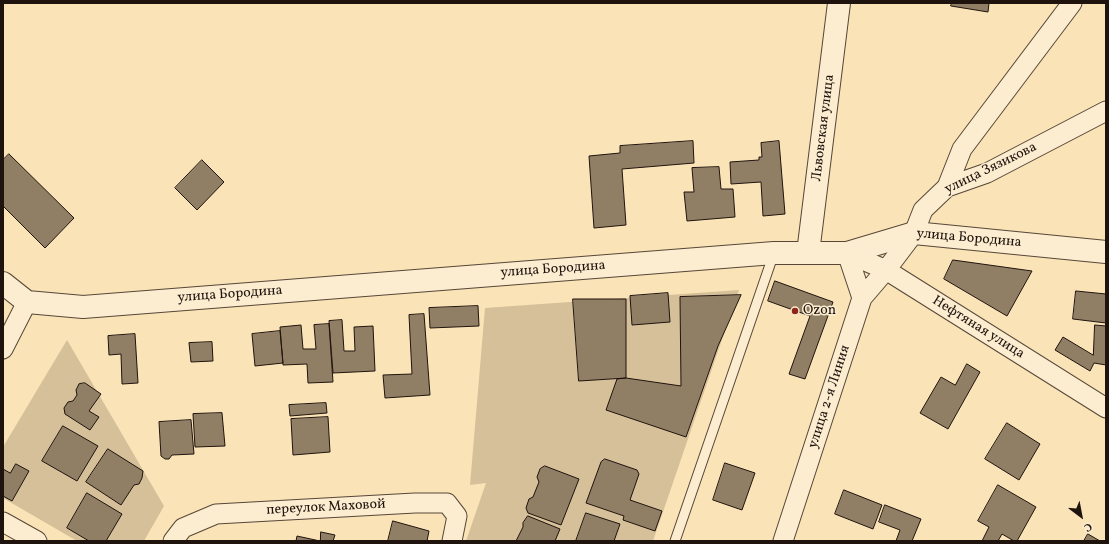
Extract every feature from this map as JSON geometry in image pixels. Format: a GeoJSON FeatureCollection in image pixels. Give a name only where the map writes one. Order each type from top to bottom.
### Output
{"type":"FeatureCollection","features":[{"type":"Feature","properties":{"kind":"street","name":"Львовская улица"},"geometry":{"type":"LineString","coordinates":[[808,253],[839,3]]}},
{"type":"Feature","properties":{"kind":"street"},"geometry":{"type":"LineString","coordinates":[[947,187],[962,149],[1072,3]]}},
{"type":"Feature","properties":{"kind":"street","name":"улица Зязикова"},"geometry":{"type":"LineString","coordinates":[[862,298],[886,270],[914,233],[923,210],[947,187],[987,173],[1106,111]]}},
{"type":"Feature","properties":{"kind":"street","name":"улица Бородина"},"geometry":{"type":"LineString","coordinates":[[27,302],[83,307],[774,253],[847,253],[914,233],[1106,252]]}},
{"type":"Feature","properties":{"kind":"street"},"geometry":{"type":"LineString","coordinates":[[847,253],[862,298]]}},
{"type":"Feature","properties":{"kind":"street","name":"Нефтяная улица"},"geometry":{"type":"LineString","coordinates":[[847,253],[886,270],[1106,408]]}},
{"type":"Feature","properties":{"kind":"street"},"geometry":{"type":"LineString","coordinates":[[3,283],[27,302],[3,349]]}},
{"type":"Feature","properties":{"kind":"street","name":"улица 2-я Линия"},"geometry":{"type":"LineString","coordinates":[[783,541],[862,298]]}},
{"type":"Feature","properties":{"kind":"street","name":"переулок Маховой"},"geometry":{"type":"LineString","coordinates":[[173,541],[183,528],[216,514],[415,502],[447,503],[457,516],[452,541]]}},
{"type":"Feature","properties":{"kind":"street"},"geometry":{"type":"LineString","coordinates":[[3,522],[37,541]]}},
{"type":"Feature","properties":{"kind":"lane"},"geometry":{"type":"LineString","coordinates":[[675,541],[774,253]]}},
{"type":"Feature","properties":{"kind":"shaded area"},"geometry":{"type":"Polygon","coordinates":[[[739,290],[653,541],[466,541],[486,483],[470,485],[485,308],[739,290]]]}},
{"type":"Feature","properties":{"kind":"shaded area"},"geometry":{"type":"Polygon","coordinates":[[[67,340],[164,506],[144,541],[77,541],[3,498],[3,447],[67,340]]]}},
{"type":"Feature","properties":{"kind":"building"},"geometry":{"type":"Polygon","coordinates":[[[952,3],[989,3],[988,12],[951,6],[952,3]]]}},
{"type":"Feature","properties":{"kind":"building"},"geometry":{"type":"Polygon","coordinates":[[[693,141],[694,163],[622,169],[626,225],[594,228],[589,156],[620,153],[620,146],[693,141]]]}},
{"type":"Feature","properties":{"kind":"building"},"geometry":{"type":"Polygon","coordinates":[[[779,141],[785,214],[763,216],[761,182],[731,184],[730,162],[759,160],[759,157],[762,157],[761,143],[779,141]]]}},
{"type":"Feature","properties":{"kind":"building"},"geometry":{"type":"Polygon","coordinates":[[[9,154],[74,218],[45,248],[3,206],[3,160],[9,154]]]}},
{"type":"Feature","properties":{"kind":"building"},"geometry":{"type":"Polygon","coordinates":[[[202,160],[224,182],[197,210],[175,188],[202,160]]]}},
{"type":"Feature","properties":{"kind":"building"},"geometry":{"type":"Polygon","coordinates":[[[719,167],[721,189],[733,189],[735,217],[687,221],[684,192],[694,192],[692,168],[719,167]]]}},
{"type":"Feature","properties":{"kind":"building"},"geometry":{"type":"Polygon","coordinates":[[[953,260],[1032,271],[1007,316],[944,279],[953,260]]]}},
{"type":"Feature","properties":{"kind":"building"},"geometry":{"type":"Polygon","coordinates":[[[775,281],[833,302],[805,379],[789,374],[810,316],[768,301],[775,281]]]}},
{"type":"Feature","properties":{"kind":"building"},"geometry":{"type":"Polygon","coordinates":[[[1076,291],[1106,294],[1106,323],[1073,319],[1076,291]]]}},
{"type":"Feature","properties":{"kind":"building"},"geometry":{"type":"Polygon","coordinates":[[[668,293],[670,322],[632,325],[630,296],[668,293]]]}},
{"type":"Feature","properties":{"kind":"building"},"geometry":{"type":"Polygon","coordinates":[[[741,295],[718,346],[686,437],[606,410],[617,379],[626,378],[681,386],[680,297],[741,295]]]}},
{"type":"Feature","properties":{"kind":"building"},"geometry":{"type":"Polygon","coordinates":[[[573,299],[626,299],[626,378],[579,381],[573,299]]]}},
{"type":"Feature","properties":{"kind":"building"},"geometry":{"type":"Polygon","coordinates":[[[478,306],[479,326],[430,328],[429,308],[478,306]]]}},
{"type":"Feature","properties":{"kind":"building"},"geometry":{"type":"Polygon","coordinates":[[[424,314],[430,395],[385,398],[383,375],[412,374],[409,315],[424,314]]]}},
{"type":"Feature","properties":{"kind":"building"},"geometry":{"type":"Polygon","coordinates":[[[342,320],[344,351],[355,351],[354,327],[373,326],[375,371],[333,373],[329,321],[342,320]]]}},
{"type":"Feature","properties":{"kind":"building"},"geometry":{"type":"Polygon","coordinates":[[[329,324],[333,382],[308,383],[307,364],[283,365],[280,327],[301,325],[303,349],[316,349],[314,325],[329,324]]]}},
{"type":"Feature","properties":{"kind":"building"},"geometry":{"type":"Polygon","coordinates":[[[1095,325],[1106,326],[1106,365],[1094,363],[1090,371],[1055,350],[1063,337],[1093,355],[1095,325]]]}},
{"type":"Feature","properties":{"kind":"building"},"geometry":{"type":"Polygon","coordinates":[[[280,331],[283,363],[255,366],[252,334],[280,331]]]}},
{"type":"Feature","properties":{"kind":"building"},"geometry":{"type":"Polygon","coordinates":[[[135,334],[138,383],[122,384],[121,354],[109,355],[108,336],[135,334]]]}},
{"type":"Feature","properties":{"kind":"building"},"geometry":{"type":"Polygon","coordinates":[[[212,342],[213,361],[191,362],[189,343],[212,342]]]}},
{"type":"Feature","properties":{"kind":"building"},"geometry":{"type":"Polygon","coordinates":[[[967,364],[980,372],[948,429],[920,413],[941,377],[955,385],[967,364]]]}},
{"type":"Feature","properties":{"kind":"building"},"geometry":{"type":"Polygon","coordinates":[[[85,383],[101,394],[89,411],[99,417],[90,430],[65,414],[64,408],[68,402],[73,401],[77,395],[76,390],[79,384],[85,383]]]}},
{"type":"Feature","properties":{"kind":"building"},"geometry":{"type":"Polygon","coordinates":[[[326,403],[327,413],[290,416],[289,405],[326,403]]]}},
{"type":"Feature","properties":{"kind":"building"},"geometry":{"type":"Polygon","coordinates":[[[222,413],[225,446],[195,447],[193,414],[222,413]]]}},
{"type":"Feature","properties":{"kind":"building"},"geometry":{"type":"Polygon","coordinates":[[[328,417],[330,452],[293,455],[291,419],[328,417]]]}},
{"type":"Feature","properties":{"kind":"building"},"geometry":{"type":"Polygon","coordinates":[[[191,420],[194,454],[172,455],[169,459],[165,459],[161,456],[159,422],[191,420]]]}},
{"type":"Feature","properties":{"kind":"building"},"geometry":{"type":"Polygon","coordinates":[[[1007,423],[1040,444],[1019,480],[985,459],[1007,423]]]}},
{"type":"Feature","properties":{"kind":"building"},"geometry":{"type":"Polygon","coordinates":[[[63,426],[98,446],[77,481],[42,461],[63,426]]]}},
{"type":"Feature","properties":{"kind":"building"},"geometry":{"type":"Polygon","coordinates":[[[108,449],[143,471],[139,484],[134,485],[121,505],[86,482],[108,449]]]}},
{"type":"Feature","properties":{"kind":"building"},"geometry":{"type":"Polygon","coordinates":[[[605,459],[637,470],[639,474],[630,500],[662,511],[655,531],[623,520],[624,516],[586,503],[601,462],[605,459]]]}},
{"type":"Feature","properties":{"kind":"building"},"geometry":{"type":"Polygon","coordinates":[[[725,463],[755,473],[742,510],[713,500],[725,463]]]}},
{"type":"Feature","properties":{"kind":"building"},"geometry":{"type":"Polygon","coordinates":[[[16,464],[29,471],[12,501],[3,496],[3,469],[10,473],[16,464]]]}},
{"type":"Feature","properties":{"kind":"building"},"geometry":{"type":"Polygon","coordinates":[[[545,466],[579,479],[561,525],[528,513],[526,508],[529,499],[533,497],[539,482],[537,477],[540,469],[545,466]]]}},
{"type":"Feature","properties":{"kind":"building"},"geometry":{"type":"Polygon","coordinates":[[[998,485],[1036,507],[1017,541],[1014,541],[1002,534],[998,541],[982,541],[989,527],[978,521],[998,485]]]}},
{"type":"Feature","properties":{"kind":"building"},"geometry":{"type":"Polygon","coordinates":[[[844,490],[882,505],[873,529],[835,514],[844,490]]]}},
{"type":"Feature","properties":{"kind":"building"},"geometry":{"type":"Polygon","coordinates":[[[87,493],[122,514],[106,541],[89,541],[67,528],[87,493]]]}},
{"type":"Feature","properties":{"kind":"building"},"geometry":{"type":"Polygon","coordinates":[[[885,505],[921,519],[912,541],[896,541],[900,530],[879,522],[885,505]]]}},
{"type":"Feature","properties":{"kind":"building"},"geometry":{"type":"Polygon","coordinates":[[[586,513],[620,524],[614,541],[576,541],[586,513]]]}},
{"type":"Feature","properties":{"kind":"building"},"geometry":{"type":"Polygon","coordinates":[[[528,516],[560,529],[555,541],[516,541],[523,527],[523,523],[528,516]]]}},
{"type":"Feature","properties":{"kind":"building"},"geometry":{"type":"Polygon","coordinates":[[[393,521],[429,531],[427,541],[388,541],[393,521]]]}},
{"type":"Feature","properties":{"kind":"building"},"geometry":{"type":"Polygon","coordinates":[[[321,532],[335,535],[333,541],[320,541],[321,532]]]}},
{"type":"Feature","properties":{"kind":"building"},"geometry":{"type":"Polygon","coordinates":[[[1088,534],[1100,541],[1084,541],[1088,534]]]}},
{"type":"Feature","properties":{"kind":"building"},"geometry":{"type":"Polygon","coordinates":[[[297,536],[320,541],[296,541],[297,536]]]}},
{"type":"Feature","properties":{"kind":"place","name":"Ozon"},"geometry":{"type":"Point","coordinates":[795,311]}}]}
